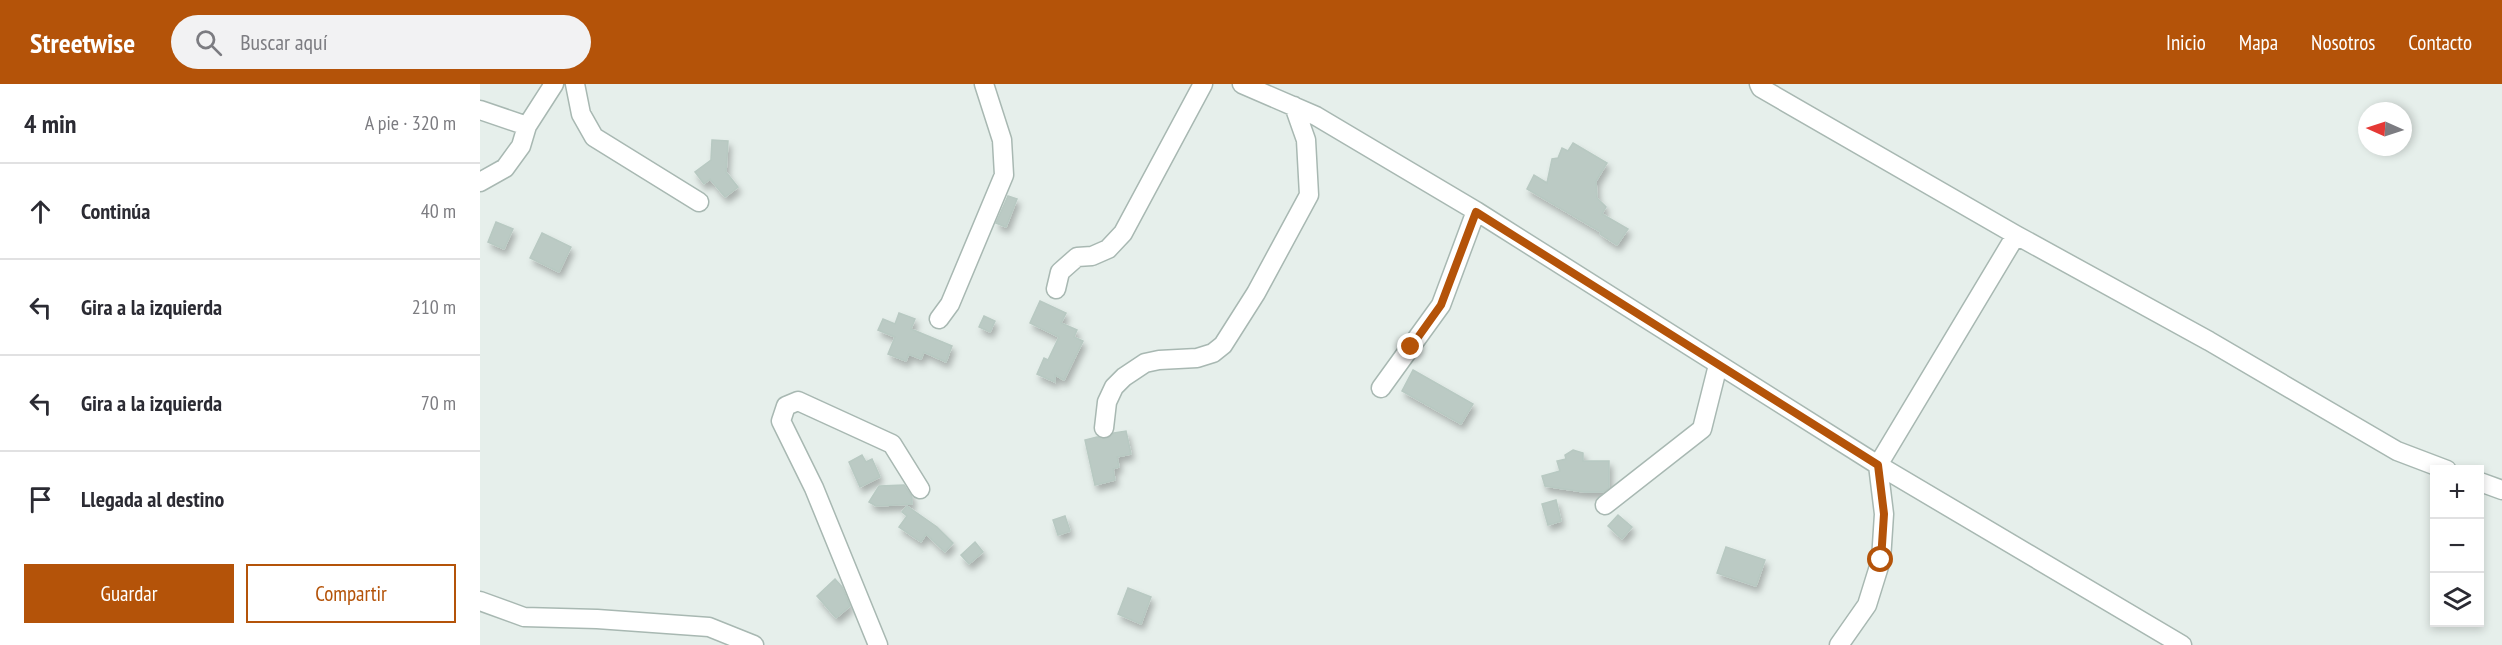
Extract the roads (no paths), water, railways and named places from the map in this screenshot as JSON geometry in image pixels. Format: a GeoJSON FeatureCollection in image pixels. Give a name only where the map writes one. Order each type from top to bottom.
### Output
{"type":"FeatureCollection","features":[{"type":"Feature","properties":{"kind":"street"},"geometry":{"type":"LineString","coordinates":[[480,182],[505,168],[521,146],[527,126],[554,84]]}},
{"type":"Feature","properties":{"kind":"street"},"geometry":{"type":"LineString","coordinates":[[574,84],[580,114],[594,137],[699,202]]}},
{"type":"Feature","properties":{"kind":"street"},"geometry":{"type":"LineString","coordinates":[[939,319],[950,304],[1004,175],[1002,140],[984,84]]}},
{"type":"Feature","properties":{"kind":"street"},"geometry":{"type":"LineString","coordinates":[[1056,289],[1060,272],[1077,257],[1092,256],[1108,249],[1123,233],[1203,84]]}},
{"type":"Feature","properties":{"kind":"street"},"geometry":{"type":"LineString","coordinates":[[1242,84],[1316,116],[1476,212],[1878,465],[2182,645]]}},
{"type":"Feature","properties":{"kind":"street"},"geometry":{"type":"LineString","coordinates":[[1759,84],[1771,94],[2016,235],[2209,341],[2397,451],[2434,465]]}},
{"type":"Feature","properties":{"kind":"street"},"geometry":{"type":"LineString","coordinates":[[1104,428],[1107,402],[1114,387],[1124,377],[1145,363],[1197,358],[1213,352],[1223,345],[1256,293],[1309,195],[1306,140],[1294,106]]}},
{"type":"Feature","properties":{"kind":"street"},"geometry":{"type":"LineString","coordinates":[[480,110],[527,126]]}},
{"type":"Feature","properties":{"kind":"street"},"geometry":{"type":"LineString","coordinates":[[1381,388],[1441,305],[1476,212]]}},
{"type":"Feature","properties":{"kind":"street"},"geometry":{"type":"LineString","coordinates":[[1839,645],[1867,605],[1881,560],[1884,514],[1878,465],[2016,235]]}},
{"type":"Feature","properties":{"kind":"street"},"geometry":{"type":"LineString","coordinates":[[1605,505],[1702,429],[1718,365]]}},
{"type":"Feature","properties":{"kind":"street"},"geometry":{"type":"LineString","coordinates":[[878,645],[814,488],[781,421],[786,406],[798,401],[892,444],[920,489]]}},
{"type":"Feature","properties":{"kind":"street"},"geometry":{"type":"LineString","coordinates":[[2484,483],[2502,490]]}},
{"type":"Feature","properties":{"kind":"street"},"geometry":{"type":"LineString","coordinates":[[480,601],[524,617],[597,619],[709,627],[734,640],[754,645]]}}]}
